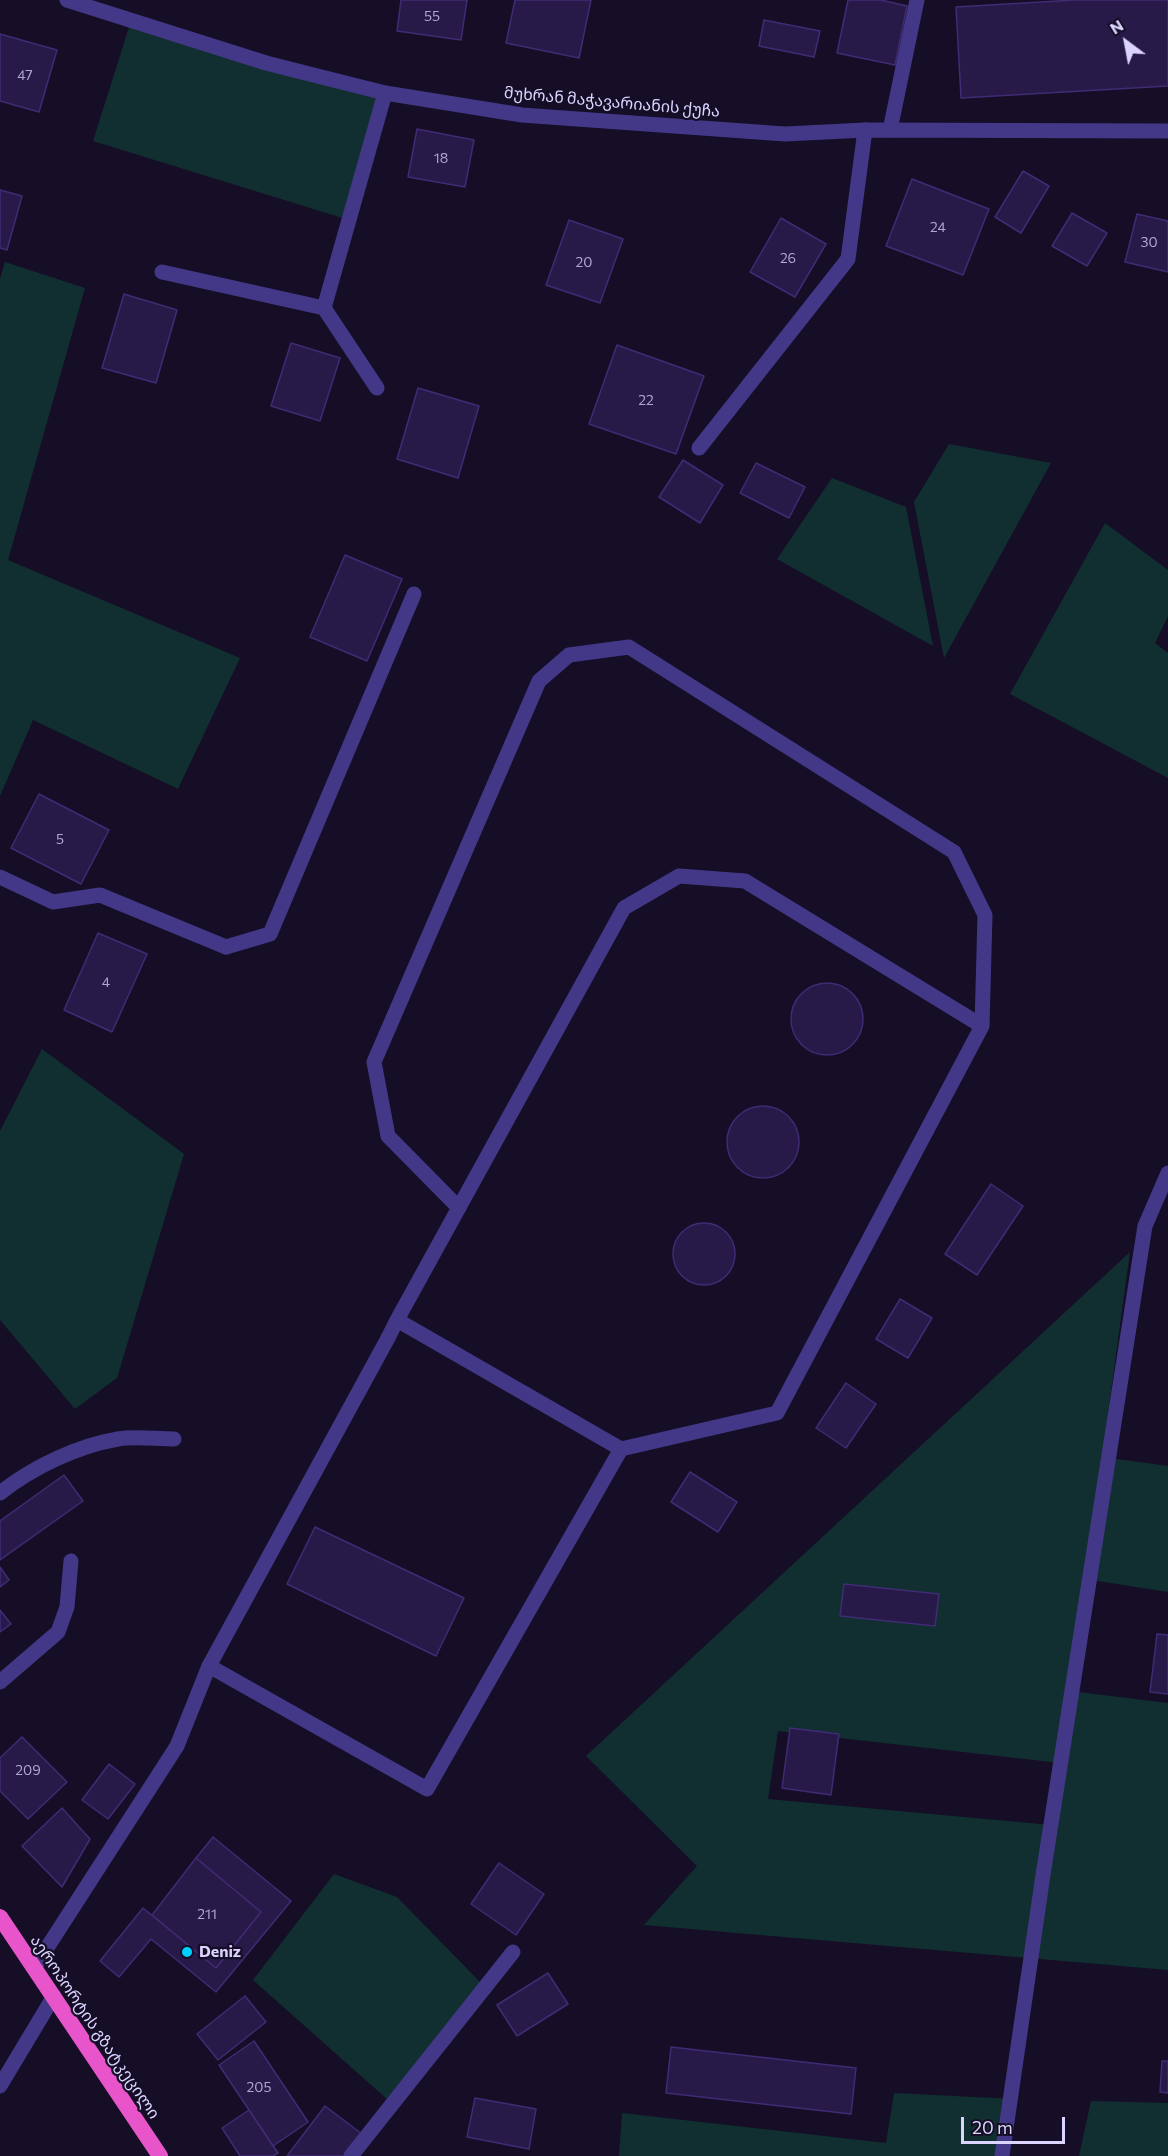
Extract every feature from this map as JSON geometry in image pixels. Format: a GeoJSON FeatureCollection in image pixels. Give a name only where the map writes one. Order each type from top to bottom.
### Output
{"type":"FeatureCollection","features":[{"type":"Feature","properties":{"kind":"highway","name":"აეროპორტის გზატკეცილი"},"geometry":{"type":"LineString","coordinates":[[0,1917],[160,2156]]}},
{"type":"Feature","properties":{"kind":"street","name":"მუხრან მაჭავარიანის ქუჩა"},"geometry":{"type":"LineString","coordinates":[[67,0],[266,63],[386,93],[522,115],[785,134],[865,130],[1168,131]]}},
{"type":"Feature","properties":{"kind":"street"},"geometry":{"type":"LineString","coordinates":[[890,130],[917,0]]}},
{"type":"Feature","properties":{"kind":"street"},"geometry":{"type":"LineString","coordinates":[[324,308],[386,93]]}},
{"type":"Feature","properties":{"kind":"street"},"geometry":{"type":"LineString","coordinates":[[699,448],[848,259],[865,130]]}},
{"type":"Feature","properties":{"kind":"street"},"geometry":{"type":"LineString","coordinates":[[162,272],[324,308],[377,388]]}},
{"type":"Feature","properties":{"kind":"street"},"geometry":{"type":"LineString","coordinates":[[0,877],[53,902],[100,896],[226,947],[270,934],[414,594]]}},
{"type":"Feature","properties":{"kind":"street"},"geometry":{"type":"LineString","coordinates":[[398,1320],[621,1449],[777,1413],[982,1026],[985,915],[954,852],[629,647],[569,655],[539,681],[374,1062],[388,1136],[459,1208]]}},
{"type":"Feature","properties":{"kind":"street"},"geometry":{"type":"LineString","coordinates":[[34,1968],[177,1746],[209,1666],[624,908],[679,876],[745,881],[982,1026]]}},
{"type":"Feature","properties":{"kind":"street"},"geometry":{"type":"LineString","coordinates":[[1002,2156],[1042,1875],[1144,1226],[1168,1173]]}},
{"type":"Feature","properties":{"kind":"street"},"geometry":{"type":"LineString","coordinates":[[0,1493],[20,1477],[67,1454],[119,1439],[174,1440]]}},
{"type":"Feature","properties":{"kind":"street"},"geometry":{"type":"LineString","coordinates":[[209,1666],[427,1790],[621,1449]]}},
{"type":"Feature","properties":{"kind":"street"},"geometry":{"type":"LineString","coordinates":[[0,1682],[58,1632],[67,1607],[71,1561]]}},
{"type":"Feature","properties":{"kind":"street"},"geometry":{"type":"LineString","coordinates":[[351,2156],[513,1952]]}},
{"type":"Feature","properties":{"kind":"street"},"geometry":{"type":"LineString","coordinates":[[0,2086],[54,1996]]}},
{"type":"Feature","properties":{"kind":"green space"},"geometry":{"type":"Polygon","coordinates":[[[131,21],[385,93],[349,220],[93,141],[131,21]]]}},
{"type":"Feature","properties":{"kind":"green space"},"geometry":{"type":"Polygon","coordinates":[[[5,262],[85,288],[8,560],[240,658],[178,789],[33,720],[0,796],[0,279],[5,262]]]}},
{"type":"Feature","properties":{"kind":"green space"},"geometry":{"type":"Polygon","coordinates":[[[949,444],[1051,463],[944,658],[914,502],[949,444]]]}},
{"type":"Feature","properties":{"kind":"green space"},"geometry":{"type":"Polygon","coordinates":[[[832,478],[906,507],[933,646],[777,559],[832,478]]]}},
{"type":"Feature","properties":{"kind":"green space"},"geometry":{"type":"Polygon","coordinates":[[[1105,523],[1168,570],[1168,616],[1155,643],[1168,653],[1168,778],[1010,694],[1105,523]]]}},
{"type":"Feature","properties":{"kind":"green space"},"geometry":{"type":"Polygon","coordinates":[[[42,1049],[184,1154],[117,1378],[75,1409],[0,1320],[0,1131],[42,1049]]]}},
{"type":"Feature","properties":{"kind":"green space"},"geometry":{"type":"Polygon","coordinates":[[[1130,1252],[1102,1457],[1168,1466],[1168,1592],[1085,1579],[1070,1691],[1168,1703],[1168,1970],[644,1925],[697,1866],[586,1756],[1130,1252]],[[778,1731],[768,1799],[1051,1825],[1060,1763],[778,1731]]]}},
{"type":"Feature","properties":{"kind":"green space"},"geometry":{"type":"Polygon","coordinates":[[[334,1874],[397,1897],[480,1982],[388,2100],[253,1980],[334,1874]]]}},
{"type":"Feature","properties":{"kind":"green space"},"geometry":{"type":"Polygon","coordinates":[[[894,2093],[1014,2099],[1006,2156],[619,2156],[622,2113],[886,2143],[894,2093]]]}},
{"type":"Feature","properties":{"kind":"green space"},"geometry":{"type":"Polygon","coordinates":[[[1091,2101],[1168,2103],[1168,2156],[1079,2156],[1091,2101]]]}},
{"type":"Feature","properties":{"kind":"building"},"geometry":{"type":"Polygon","coordinates":[[[401,0],[467,0],[461,40],[397,31],[401,0]]]}},
{"type":"Feature","properties":{"kind":"building"},"geometry":{"type":"Polygon","coordinates":[[[515,0],[591,0],[579,58],[506,43],[515,0]]]}},
{"type":"Feature","properties":{"kind":"building"},"geometry":{"type":"Polygon","coordinates":[[[848,0],[881,0],[907,6],[895,65],[837,53],[848,0]]]}},
{"type":"Feature","properties":{"kind":"building"},"geometry":{"type":"Polygon","coordinates":[[[1075,0],[1168,0],[1168,86],[961,98],[956,7],[1075,0]]]}},
{"type":"Feature","properties":{"kind":"building"},"geometry":{"type":"Polygon","coordinates":[[[764,20],[820,31],[814,57],[759,46],[764,20]]]}},
{"type":"Feature","properties":{"kind":"building"},"geometry":{"type":"Polygon","coordinates":[[[0,34],[57,50],[39,112],[0,101],[0,34]]]}},
{"type":"Feature","properties":{"kind":"building"},"geometry":{"type":"Polygon","coordinates":[[[417,129],[474,140],[465,187],[408,177],[417,129]]]}},
{"type":"Feature","properties":{"kind":"building"},"geometry":{"type":"Polygon","coordinates":[[[1023,171],[1049,186],[1021,233],[995,217],[1023,171]]]}},
{"type":"Feature","properties":{"kind":"building"},"geometry":{"type":"Polygon","coordinates":[[[912,179],[989,209],[963,275],[886,246],[912,179]]]}},
{"type":"Feature","properties":{"kind":"building"},"geometry":{"type":"Polygon","coordinates":[[[0,190],[22,196],[7,250],[0,248],[0,190]]]}},
{"type":"Feature","properties":{"kind":"building"},"geometry":{"type":"Polygon","coordinates":[[[1072,213],[1107,233],[1087,266],[1052,246],[1072,213]]]}},
{"type":"Feature","properties":{"kind":"building"},"geometry":{"type":"Polygon","coordinates":[[[1137,214],[1168,221],[1168,272],[1125,262],[1137,214]]]}},
{"type":"Feature","properties":{"kind":"building"},"geometry":{"type":"Polygon","coordinates":[[[781,218],[826,244],[795,297],[750,272],[781,218]]]}},
{"type":"Feature","properties":{"kind":"building"},"geometry":{"type":"Polygon","coordinates":[[[569,220],[623,239],[600,303],[546,285],[569,220]]]}},
{"type":"Feature","properties":{"kind":"building"},"geometry":{"type":"Polygon","coordinates":[[[124,294],[177,310],[156,383],[102,368],[124,294]]]}},
{"type":"Feature","properties":{"kind":"building"},"geometry":{"type":"Polygon","coordinates":[[[291,343],[340,358],[320,421],[271,406],[291,343]]]}},
{"type":"Feature","properties":{"kind":"building"},"geometry":{"type":"Polygon","coordinates":[[[617,345],[704,376],[676,454],[589,424],[617,345]]]}},
{"type":"Feature","properties":{"kind":"building"},"geometry":{"type":"Polygon","coordinates":[[[418,388],[479,406],[458,478],[397,459],[418,388]]]}},
{"type":"Feature","properties":{"kind":"building"},"geometry":{"type":"Polygon","coordinates":[[[683,460],[723,485],[700,523],[659,497],[683,460]]]}},
{"type":"Feature","properties":{"kind":"building"},"geometry":{"type":"Polygon","coordinates":[[[756,463],[805,487],[789,518],[740,493],[756,463]]]}},
{"type":"Feature","properties":{"kind":"building"},"geometry":{"type":"Polygon","coordinates":[[[345,555],[402,579],[367,661],[310,637],[345,555]]]}},
{"type":"Feature","properties":{"kind":"building"},"geometry":{"type":"Polygon","coordinates":[[[39,794],[109,830],[81,884],[11,848],[39,794]]]}},
{"type":"Feature","properties":{"kind":"building"},"geometry":{"type":"Polygon","coordinates":[[[98,933],[147,954],[112,1032],[64,1010],[98,933]]]}},
{"type":"Feature","properties":{"kind":"building"},"geometry":{"type":"Polygon","coordinates":[[[834,983],[853,993],[861,1005],[863,1019],[861,1033],[853,1045],[841,1053],[820,1055],[801,1045],[793,1033],[791,1012],[801,993],[813,985],[834,983]]]}},
{"type":"Feature","properties":{"kind":"building"},"geometry":{"type":"Polygon","coordinates":[[[770,1106],[789,1116],[797,1128],[799,1142],[797,1156],[789,1168],[777,1176],[756,1178],[737,1168],[729,1156],[727,1135],[737,1116],[749,1108],[770,1106]]]}},
{"type":"Feature","properties":{"kind":"building"},"geometry":{"type":"Polygon","coordinates":[[[991,1184],[1023,1206],[977,1275],[945,1254],[991,1184]]]}},
{"type":"Feature","properties":{"kind":"building"},"geometry":{"type":"Polygon","coordinates":[[[704,1223],[721,1228],[726,1232],[730,1237],[735,1254],[730,1271],[726,1276],[721,1280],[704,1285],[687,1280],[682,1276],[678,1271],[673,1254],[678,1237],[682,1232],[687,1228],[704,1223]]]}},
{"type":"Feature","properties":{"kind":"building"},"geometry":{"type":"Polygon","coordinates":[[[900,1299],[932,1318],[908,1358],[876,1339],[900,1299]]]}},
{"type":"Feature","properties":{"kind":"building"},"geometry":{"type":"Polygon","coordinates":[[[846,1383],[876,1404],[846,1448],[816,1428],[846,1383]]]}},
{"type":"Feature","properties":{"kind":"building"},"geometry":{"type":"Polygon","coordinates":[[[690,1472],[737,1502],[718,1532],[671,1502],[690,1472]]]}},
{"type":"Feature","properties":{"kind":"building"},"geometry":{"type":"Polygon","coordinates":[[[64,1475],[83,1501],[0,1560],[0,1521],[64,1475]]]}},
{"type":"Feature","properties":{"kind":"building"},"geometry":{"type":"Polygon","coordinates":[[[315,1527],[464,1598],[436,1656],[287,1584],[315,1527]]]}},
{"type":"Feature","properties":{"kind":"building"},"geometry":{"type":"Polygon","coordinates":[[[0,1567],[9,1580],[0,1587],[0,1567]]]}},
{"type":"Feature","properties":{"kind":"building"},"geometry":{"type":"Polygon","coordinates":[[[844,1584],[939,1594],[935,1626],[840,1616],[844,1584]]]}},
{"type":"Feature","properties":{"kind":"building"},"geometry":{"type":"Polygon","coordinates":[[[0,1610],[11,1624],[0,1632],[0,1610]]]}},
{"type":"Feature","properties":{"kind":"building"},"geometry":{"type":"Polygon","coordinates":[[[1157,1634],[1168,1635],[1168,1694],[1150,1692],[1157,1634]]]}},
{"type":"Feature","properties":{"kind":"building"},"geometry":{"type":"Polygon","coordinates":[[[790,1728],[839,1734],[831,1795],[782,1788],[790,1728]]]}},
{"type":"Feature","properties":{"kind":"building"},"geometry":{"type":"Polygon","coordinates":[[[22,1737],[67,1782],[28,1819],[0,1791],[0,1758],[22,1737]]]}},
{"type":"Feature","properties":{"kind":"building"},"geometry":{"type":"Polygon","coordinates":[[[109,1764],[135,1784],[108,1819],[82,1800],[109,1764]]]}},
{"type":"Feature","properties":{"kind":"building"},"geometry":{"type":"Polygon","coordinates":[[[62,1808],[90,1839],[62,1887],[22,1846],[62,1808]]]}},
{"type":"Feature","properties":{"kind":"building"},"geometry":{"type":"Polygon","coordinates":[[[213,1837],[291,1901],[216,1992],[151,1939],[119,1977],[100,1961],[143,1908],[216,1968],[261,1912],[196,1858],[213,1837]]]}},
{"type":"Feature","properties":{"kind":"building"},"geometry":{"type":"Polygon","coordinates":[[[196,1858],[261,1912],[216,1968],[152,1915],[196,1858]]]}},
{"type":"Feature","properties":{"kind":"building"},"geometry":{"type":"Polygon","coordinates":[[[499,1863],[544,1894],[516,1935],[471,1904],[499,1863]]]}},
{"type":"Feature","properties":{"kind":"building"},"geometry":{"type":"Polygon","coordinates":[[[548,1973],[568,2004],[517,2036],[497,2005],[548,1973]]]}},
{"type":"Feature","properties":{"kind":"building"},"geometry":{"type":"Polygon","coordinates":[[[245,1996],[266,2022],[218,2060],[197,2034],[245,1996]]]}},
{"type":"Feature","properties":{"kind":"building"},"geometry":{"type":"Polygon","coordinates":[[[254,2041],[308,2122],[273,2146],[219,2065],[254,2041]]]}},
{"type":"Feature","properties":{"kind":"building"},"geometry":{"type":"Polygon","coordinates":[[[671,2047],[856,2068],[851,2114],[666,2093],[671,2047]]]}},
{"type":"Feature","properties":{"kind":"building"},"geometry":{"type":"Polygon","coordinates":[[[1162,2061],[1168,2061],[1168,2093],[1160,2092],[1162,2061]]]}},
{"type":"Feature","properties":{"kind":"building"},"geometry":{"type":"Polygon","coordinates":[[[475,2098],[536,2109],[529,2149],[467,2137],[475,2098]]]}},
{"type":"Feature","properties":{"kind":"building"},"geometry":{"type":"Polygon","coordinates":[[[325,2106],[362,2134],[344,2156],[287,2156],[325,2106]]]}},
{"type":"Feature","properties":{"kind":"building"},"geometry":{"type":"Polygon","coordinates":[[[249,2110],[278,2153],[273,2156],[240,2156],[222,2128],[249,2110]]]}},
{"type":"Feature","properties":{"kind":"place","name":"Deniz"},"geometry":{"type":"Point","coordinates":[187,1952]}}]}
